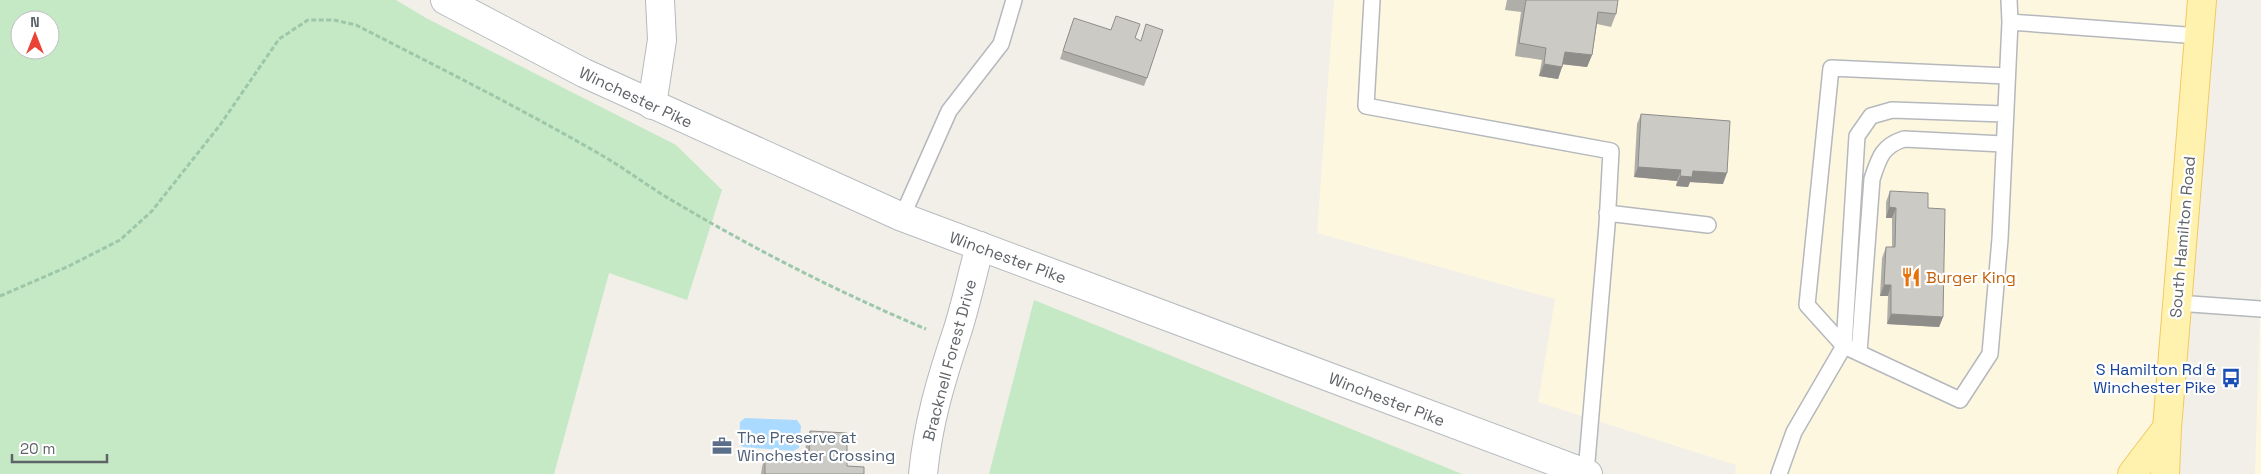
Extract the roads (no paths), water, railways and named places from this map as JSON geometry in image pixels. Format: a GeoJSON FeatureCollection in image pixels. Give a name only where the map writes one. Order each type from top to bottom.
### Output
{"type":"FeatureCollection","features":[{"type":"Feature","properties":{"kind":"main road","name":"Winchester Pike"},"geometry":{"type":"LineString","coordinates":[[445,0],[584,73],[902,217],[1587,474]]}},
{"type":"Feature","properties":{"kind":"main road"},"geometry":{"type":"LineString","coordinates":[[652,105],[662,40],[660,0]]}},
{"type":"Feature","properties":{"kind":"main road","name":"South Hamilton Road"},"geometry":{"type":"LineString","coordinates":[[2165,474],[2167,428],[2202,0]]}},
{"type":"Feature","properties":{"kind":"main road","name":"Bracknell Forest Drive"},"geometry":{"type":"LineString","coordinates":[[923,474],[927,434],[939,385],[954,340],[980,246]]}},
{"type":"Feature","properties":{"kind":"main road"},"geometry":{"type":"LineString","coordinates":[[2132,474],[2167,428]]}},
{"type":"Feature","properties":{"kind":"lane"},"geometry":{"type":"LineString","coordinates":[[902,217],[949,111],[1001,44],[1014,0]]}},
{"type":"Feature","properties":{"kind":"lane"},"geometry":{"type":"LineString","coordinates":[[1372,0],[1366,106],[1611,151],[1587,474]]}},
{"type":"Feature","properties":{"kind":"lane"},"geometry":{"type":"LineString","coordinates":[[2007,76],[1831,68],[1806,305],[1844,346],[1960,400],[1990,354],[2000,239],[2004,114],[2007,76],[2010,22],[2009,0]]}},
{"type":"Feature","properties":{"kind":"lane"},"geometry":{"type":"LineString","coordinates":[[2010,22],[2199,36]]}},
{"type":"Feature","properties":{"kind":"lane"},"geometry":{"type":"LineString","coordinates":[[1779,474],[1794,432],[1844,346],[1857,136],[1871,116],[1892,110],[2004,114]]}},
{"type":"Feature","properties":{"kind":"lane"},"geometry":{"type":"LineString","coordinates":[[1860,353],[1872,179],[1879,159],[1890,144],[1904,139],[2003,144]]}},
{"type":"Feature","properties":{"kind":"lane"},"geometry":{"type":"LineString","coordinates":[[1607,213],[1708,225]]}},
{"type":"Feature","properties":{"kind":"lane"},"geometry":{"type":"LineString","coordinates":[[2177,303],[2261,309]]}},
{"type":"Feature","properties":{"kind":"water"},"geometry":{"type":"Polygon","coordinates":[[[745,418],[797,420],[801,426],[799,448],[793,451],[743,447],[739,444],[740,422],[745,418]]]}},
{"type":"Feature","properties":{"kind":"place","name":"Burger King"},"geometry":{"type":"Point","coordinates":[1911,277]}},
{"type":"Feature","properties":{"kind":"place","name":"S Hamilton Rd & Winchester Pike"},"geometry":{"type":"Point","coordinates":[2231,378]}},
{"type":"Feature","properties":{"kind":"place","name":"The Preserve at Winchester Crossing"},"geometry":{"type":"Point","coordinates":[722,446]}}]}
